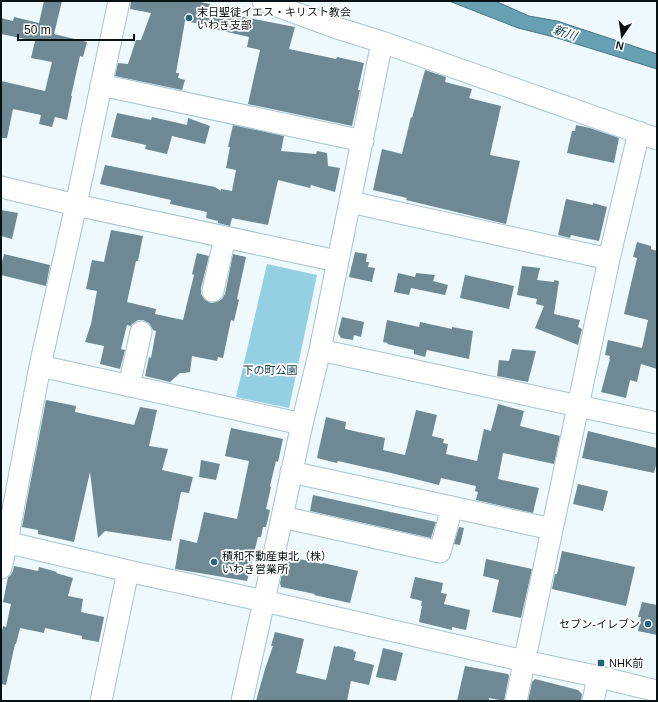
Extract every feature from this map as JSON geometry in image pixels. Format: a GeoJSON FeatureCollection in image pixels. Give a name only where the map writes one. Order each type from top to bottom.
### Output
{"type":"FeatureCollection","features":[{"type":"Feature","properties":{"kind":"street"},"geometry":{"type":"LineString","coordinates":[[1,568],[4,542],[40,366],[119,1]]}},
{"type":"Feature","properties":{"kind":"street"},"geometry":{"type":"LineString","coordinates":[[263,1],[648,135],[609,259],[516,701]]}},
{"type":"Feature","properties":{"kind":"street"},"geometry":{"type":"LineString","coordinates":[[242,701],[291,472],[320,350],[382,42]]}},
{"type":"Feature","properties":{"kind":"street"},"geometry":{"type":"LineString","coordinates":[[101,85],[363,140]]}},
{"type":"Feature","properties":{"kind":"street"},"geometry":{"type":"LineString","coordinates":[[1,187],[76,205],[337,261]]}},
{"type":"Feature","properties":{"kind":"street"},"geometry":{"type":"LineString","coordinates":[[350,202],[609,259]]}},
{"type":"Feature","properties":{"kind":"street"},"geometry":{"type":"LineString","coordinates":[[213,291],[225,237]]}},
{"type":"Feature","properties":{"kind":"street"},"geometry":{"type":"LineString","coordinates":[[129,386],[141,332]]}},
{"type":"Feature","properties":{"kind":"street"},"geometry":{"type":"LineString","coordinates":[[320,350],[657,423]]}},
{"type":"Feature","properties":{"kind":"street"},"geometry":{"type":"LineString","coordinates":[[40,366],[302,424]]}},
{"type":"Feature","properties":{"kind":"street"},"geometry":{"type":"LineString","coordinates":[[291,472],[552,529]]}},
{"type":"Feature","properties":{"kind":"street"},"geometry":{"type":"LineString","coordinates":[[282,517],[440,552],[452,507]]}},
{"type":"Feature","properties":{"kind":"street"},"geometry":{"type":"LineString","coordinates":[[4,542],[128,572],[264,601],[657,691]]}},
{"type":"Feature","properties":{"kind":"street"},"geometry":{"type":"LineString","coordinates":[[101,701],[128,572]]}},
{"type":"Feature","properties":{"kind":"green space","name":"下の町公園"},"geometry":{"type":"Polygon","coordinates":[[[267,264],[317,275],[289,408],[236,397],[267,264]]]}},
{"type":"Feature","properties":{"kind":"water","name":"新川"},"geometry":{"type":"Polygon","coordinates":[[[449,1],[495,1],[529,16],[557,21],[657,54],[657,69],[554,37],[518,28],[449,1]]]}},
{"type":"Feature","properties":{"kind":"building"},"geometry":{"type":"Polygon","coordinates":[[[44,1],[62,1],[54,34],[87,42],[83,57],[80,56],[67,120],[55,117],[52,127],[39,124],[41,115],[13,109],[7,138],[1,138],[1,81],[45,91],[52,62],[31,58],[35,41],[1,34],[1,18],[13,21],[14,17],[39,23],[44,1]]]}},
{"type":"Feature","properties":{"kind":"building"},"geometry":{"type":"Polygon","coordinates":[[[131,1],[196,1],[210,4],[209,9],[295,27],[289,49],[336,59],[337,57],[364,63],[352,126],[248,104],[260,50],[247,47],[249,37],[210,28],[210,26],[185,21],[176,73],[179,73],[178,78],[185,80],[182,90],[115,76],[118,63],[128,64],[136,40],[141,40],[151,13],[130,9],[131,1]]]}},
{"type":"Feature","properties":{"kind":"building"},"geometry":{"type":"Polygon","coordinates":[[[425,70],[446,77],[445,82],[472,89],[469,98],[501,106],[490,155],[520,161],[506,224],[406,200],[407,198],[373,190],[382,149],[402,154],[425,70]]]}},
{"type":"Feature","properties":{"kind":"building"},"geometry":{"type":"Polygon","coordinates":[[[117,113],[151,120],[152,117],[187,125],[188,118],[210,126],[205,144],[172,136],[167,154],[145,149],[146,145],[111,137],[117,113]]]}},
{"type":"Feature","properties":{"kind":"building"},"geometry":{"type":"Polygon","coordinates":[[[233,125],[284,136],[281,151],[316,154],[317,151],[327,153],[328,166],[340,168],[335,192],[311,185],[310,188],[278,180],[268,225],[232,218],[230,226],[206,218],[207,212],[170,204],[171,200],[100,184],[105,165],[215,187],[221,191],[221,189],[232,191],[236,170],[226,168],[230,147],[228,147],[233,125]]]}},
{"type":"Feature","properties":{"kind":"building"},"geometry":{"type":"Polygon","coordinates":[[[576,125],[619,138],[614,163],[567,153],[572,131],[575,131],[576,125]]]}},
{"type":"Feature","properties":{"kind":"building"},"geometry":{"type":"Polygon","coordinates":[[[566,199],[593,205],[593,203],[607,207],[599,241],[571,235],[570,238],[558,235],[566,199]]]}},
{"type":"Feature","properties":{"kind":"building"},"geometry":{"type":"Polygon","coordinates":[[[1,210],[18,213],[12,239],[1,236],[1,210]]]}},
{"type":"Feature","properties":{"kind":"building"},"geometry":{"type":"Polygon","coordinates":[[[111,230],[143,236],[127,302],[156,309],[155,314],[183,320],[194,275],[192,274],[197,253],[209,256],[201,288],[201,294],[205,300],[211,303],[222,299],[225,294],[233,254],[246,257],[237,299],[239,300],[234,321],[231,320],[223,358],[218,357],[217,361],[192,356],[190,372],[180,373],[170,382],[145,376],[149,357],[151,358],[156,331],[153,330],[149,323],[143,320],[138,320],[131,326],[127,325],[121,349],[125,350],[120,369],[100,364],[104,346],[85,342],[91,324],[97,291],[86,289],[92,260],[104,262],[111,230]]]}},
{"type":"Feature","properties":{"kind":"building"},"geometry":{"type":"Polygon","coordinates":[[[637,242],[651,246],[651,249],[657,251],[657,369],[641,364],[637,382],[630,380],[626,398],[601,392],[610,359],[610,356],[605,355],[608,340],[642,348],[648,320],[624,314],[637,258],[633,257],[637,242]]]}},
{"type":"Feature","properties":{"kind":"building"},"geometry":{"type":"Polygon","coordinates":[[[355,252],[367,254],[366,262],[369,262],[368,267],[375,268],[372,282],[349,277],[355,252]]]}},
{"type":"Feature","properties":{"kind":"building"},"geometry":{"type":"Polygon","coordinates":[[[4,254],[50,265],[46,286],[1,275],[1,266],[4,254]]]}},
{"type":"Feature","properties":{"kind":"building"},"geometry":{"type":"Polygon","coordinates":[[[522,266],[540,268],[537,280],[554,282],[554,280],[559,281],[554,314],[580,320],[578,327],[582,329],[578,345],[535,328],[544,306],[536,304],[537,299],[517,295],[522,266]]]}},
{"type":"Feature","properties":{"kind":"building"},"geometry":{"type":"Polygon","coordinates":[[[398,273],[415,277],[416,273],[435,275],[433,281],[448,285],[445,295],[411,288],[409,295],[394,292],[398,273]]]}},
{"type":"Feature","properties":{"kind":"building"},"geometry":{"type":"Polygon","coordinates":[[[465,275],[514,286],[509,309],[460,298],[465,275]]]}},
{"type":"Feature","properties":{"kind":"building"},"geometry":{"type":"Polygon","coordinates":[[[342,317],[364,322],[361,337],[354,335],[353,340],[341,338],[338,333],[342,317]]]}},
{"type":"Feature","properties":{"kind":"building"},"geometry":{"type":"Polygon","coordinates":[[[387,320],[419,327],[420,322],[452,329],[452,327],[473,331],[469,359],[427,350],[425,357],[414,354],[414,350],[387,344],[388,343],[383,342],[387,320]]]}},
{"type":"Feature","properties":{"kind":"building"},"geometry":{"type":"Polygon","coordinates":[[[512,349],[536,351],[528,382],[497,376],[499,360],[509,361],[512,349]]]}},
{"type":"Feature","properties":{"kind":"building"},"geometry":{"type":"Polygon","coordinates":[[[46,400],[76,406],[75,412],[134,425],[140,407],[157,410],[149,446],[168,449],[162,470],[193,477],[189,493],[181,492],[171,541],[105,531],[98,538],[90,472],[74,542],[38,534],[38,530],[22,527],[46,400]]]}},
{"type":"Feature","properties":{"kind":"building"},"geometry":{"type":"Polygon","coordinates":[[[498,404],[524,411],[520,426],[560,436],[554,464],[503,453],[498,479],[539,488],[533,513],[476,500],[478,492],[475,491],[476,486],[441,478],[439,485],[338,461],[337,463],[317,458],[326,417],[346,422],[345,429],[385,438],[383,450],[405,455],[416,410],[437,415],[432,436],[444,439],[443,443],[448,444],[446,454],[477,461],[484,429],[491,431],[498,404]]]}},
{"type":"Feature","properties":{"kind":"building"},"geometry":{"type":"Polygon","coordinates":[[[231,428],[283,439],[278,462],[276,461],[270,486],[266,509],[270,510],[266,527],[263,527],[261,537],[258,537],[247,581],[175,569],[180,539],[197,543],[204,512],[237,519],[249,461],[225,456],[231,428]]]}},
{"type":"Feature","properties":{"kind":"building"},"geometry":{"type":"Polygon","coordinates":[[[588,431],[657,448],[657,462],[654,473],[582,458],[588,431]]]}},
{"type":"Feature","properties":{"kind":"building"},"geometry":{"type":"Polygon","coordinates":[[[201,460],[220,464],[216,480],[199,477],[201,460]]]}},
{"type":"Feature","properties":{"kind":"building"},"geometry":{"type":"Polygon","coordinates":[[[578,484],[608,491],[603,511],[573,504],[578,484]]]}},
{"type":"Feature","properties":{"kind":"building"},"geometry":{"type":"Polygon","coordinates":[[[313,495],[436,522],[431,538],[310,511],[313,495]]]}},
{"type":"Feature","properties":{"kind":"building"},"geometry":{"type":"Polygon","coordinates":[[[459,527],[464,528],[460,545],[454,544],[459,527]]]}},
{"type":"Feature","properties":{"kind":"building"},"geometry":{"type":"Polygon","coordinates":[[[562,551],[635,567],[626,606],[552,589],[562,551]]]}},
{"type":"Feature","properties":{"kind":"building"},"geometry":{"type":"Polygon","coordinates":[[[286,556],[358,571],[350,603],[281,587],[280,583],[286,556]]]}},
{"type":"Feature","properties":{"kind":"building"},"geometry":{"type":"Polygon","coordinates":[[[486,559],[532,569],[521,618],[492,612],[499,580],[483,576],[486,559]]]}},
{"type":"Feature","properties":{"kind":"building"},"geometry":{"type":"Polygon","coordinates":[[[14,566],[38,571],[39,567],[73,578],[68,596],[83,599],[81,612],[104,617],[99,642],[82,639],[82,636],[45,628],[44,633],[20,628],[6,685],[1,684],[1,636],[3,626],[6,627],[11,604],[3,602],[8,577],[13,571],[14,566]]]}},
{"type":"Feature","properties":{"kind":"building"},"geometry":{"type":"Polygon","coordinates":[[[415,577],[443,583],[441,593],[447,594],[444,604],[470,610],[466,630],[452,627],[452,630],[419,622],[422,601],[410,598],[415,577]]]}},
{"type":"Feature","properties":{"kind":"building","name":"セブン-イレブン"},"geometry":{"type":"Polygon","coordinates":[[[642,602],[657,605],[657,635],[638,631],[641,617],[638,617],[642,602]]]}},
{"type":"Feature","properties":{"kind":"building"},"geometry":{"type":"Polygon","coordinates":[[[275,632],[304,639],[296,673],[326,680],[334,646],[337,646],[354,650],[353,651],[356,652],[354,660],[374,665],[369,685],[351,681],[347,701],[256,701],[273,646],[271,646],[275,632]]]}},
{"type":"Feature","properties":{"kind":"building"},"geometry":{"type":"Polygon","coordinates":[[[383,648],[403,653],[396,681],[376,677],[383,648]]]}},
{"type":"Feature","properties":{"kind":"building"},"geometry":{"type":"Polygon","coordinates":[[[465,666],[508,674],[509,676],[504,701],[489,698],[489,701],[457,701],[465,666]]]}},
{"type":"Feature","properties":{"kind":"building"},"geometry":{"type":"Polygon","coordinates":[[[535,679],[578,690],[582,694],[581,701],[528,701],[532,682],[535,679]]]}},
{"type":"Feature","properties":{"kind":"place","name":"末日聖徒イエス・キリスト教会 いわき支部"},"geometry":{"type":"Point","coordinates":[189,18]}},
{"type":"Feature","properties":{"kind":"place","name":"積和不動産東北（株） いわき営業所"},"geometry":{"type":"Point","coordinates":[214,562]}},
{"type":"Feature","properties":{"kind":"place","name":"セブン-イレブン"},"geometry":{"type":"Point","coordinates":[648,624]}},
{"type":"Feature","properties":{"kind":"place","name":"NHK前"},"geometry":{"type":"Point","coordinates":[601,663]}}]}
